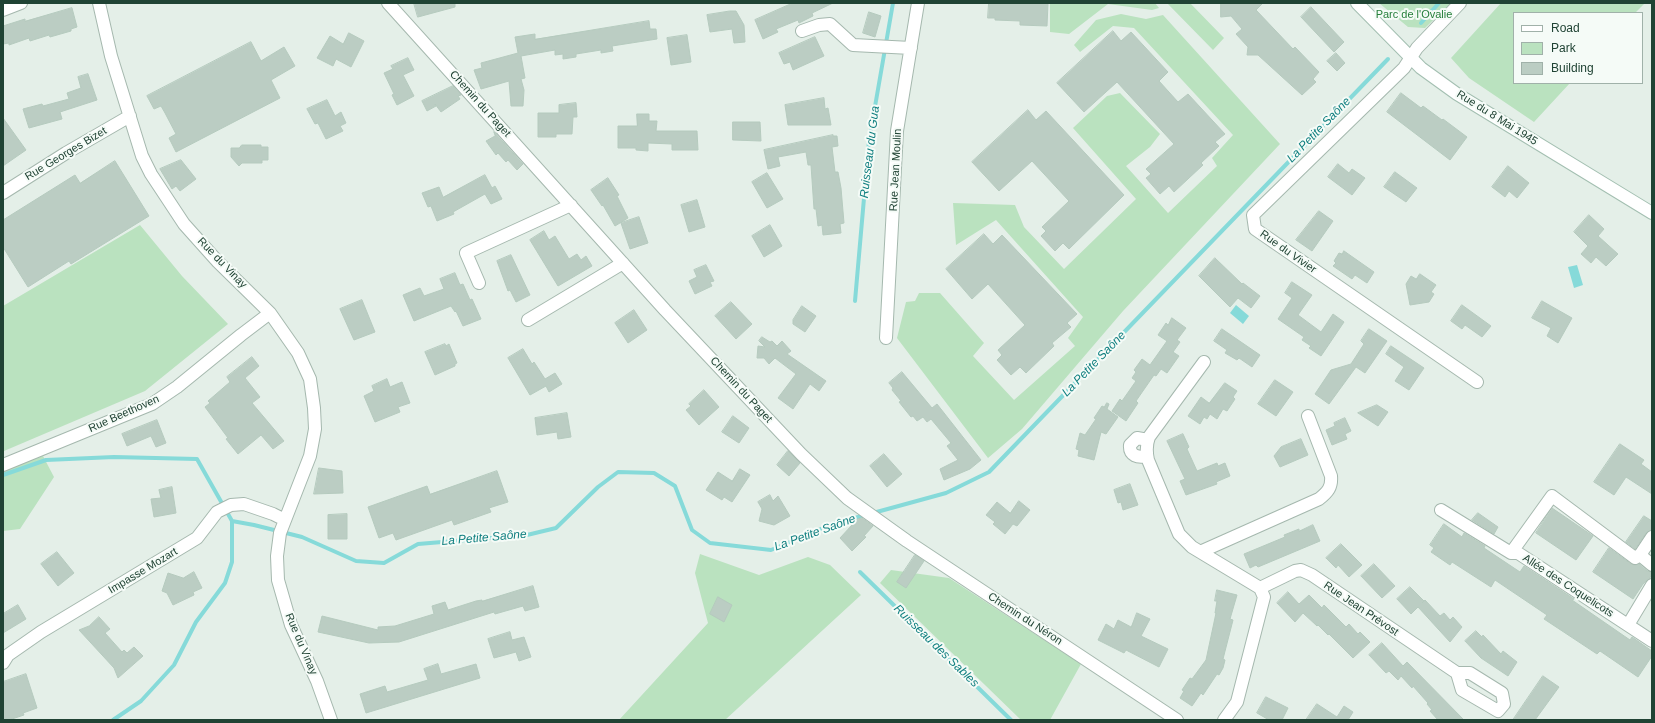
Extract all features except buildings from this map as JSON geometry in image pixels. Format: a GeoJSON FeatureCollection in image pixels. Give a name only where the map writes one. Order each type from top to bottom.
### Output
{"type":"FeatureCollection","features":[{"type":"Feature","properties":{"kind":"street"},"geometry":{"type":"LineString","coordinates":[[3,10],[21,3]]}},
{"type":"Feature","properties":{"kind":"street","name":"Rue du Vinay"},"geometry":{"type":"LineString","coordinates":[[99,3],[111,56],[142,156],[151,174],[184,224],[218,262],[270,313],[298,353],[310,379],[315,429],[310,456],[278,542],[278,580],[291,625],[317,681],[331,720]]}},
{"type":"Feature","properties":{"kind":"street","name":"Chemin du Paget"},"geometry":{"type":"LineString","coordinates":[[388,3],[623,263],[801,454],[847,498],[869,514]]}},
{"type":"Feature","properties":{"kind":"street","name":"Rue Jean Moulin"},"geometry":{"type":"LineString","coordinates":[[886,338],[897,131],[918,3]]}},
{"type":"Feature","properties":{"kind":"street","name":"Rue du 8 Mai 1945"},"geometry":{"type":"LineString","coordinates":[[1357,3],[1421,68],[1457,94],[1652,213]]}},
{"type":"Feature","properties":{"kind":"street"},"geometry":{"type":"LineString","coordinates":[[1410,57],[1460,3]]}},
{"type":"Feature","properties":{"kind":"street"},"geometry":{"type":"LineString","coordinates":[[802,31],[819,25],[830,24],[853,45],[911,48]]}},
{"type":"Feature","properties":{"kind":"street","name":"Rue du Vivier"},"geometry":{"type":"LineString","coordinates":[[1410,57],[1404,68],[1253,215],[1255,229],[1477,382]]}},
{"type":"Feature","properties":{"kind":"street","name":"Rue Georges Bizet"},"geometry":{"type":"LineString","coordinates":[[3,193],[66,153],[130,116]]}},
{"type":"Feature","properties":{"kind":"street"},"geometry":{"type":"LineString","coordinates":[[479,283],[466,253],[571,205]]}},
{"type":"Feature","properties":{"kind":"street"},"geometry":{"type":"LineString","coordinates":[[528,320],[623,263]]}},
{"type":"Feature","properties":{"kind":"street","name":"Rue Beethoven"},"geometry":{"type":"LineString","coordinates":[[3,465],[152,404],[177,387],[241,334],[270,313]]}},
{"type":"Feature","properties":{"kind":"street"},"geometry":{"type":"LineString","coordinates":[[1204,362],[1148,440],[1146,445],[1147,456],[1179,534],[1192,547],[1260,588],[1264,596],[1237,702],[1224,720]]}},
{"type":"Feature","properties":{"kind":"street"},"geometry":{"type":"LineString","coordinates":[[1200,552],[1319,499],[1327,492],[1332,484],[1331,476],[1308,416]]}},
{"type":"Feature","properties":{"kind":"street"},"geometry":{"type":"LineString","coordinates":[[1147,456],[1137,457],[1132,455],[1129,450],[1130,444],[1137,438],[1148,440]]}},
{"type":"Feature","properties":{"kind":"street"},"geometry":{"type":"LineString","coordinates":[[1511,553],[1552,496],[1635,558],[1640,555],[1652,537]]}},
{"type":"Feature","properties":{"kind":"street","name":"Impasse Mozart"},"geometry":{"type":"LineString","coordinates":[[3,663],[8,654],[41,632],[197,538],[217,512],[231,505],[244,504],[285,520]]}},
{"type":"Feature","properties":{"kind":"street","name":"Allée des Coquelicots"},"geometry":{"type":"LineString","coordinates":[[1442,510],[1511,553],[1518,553],[1652,641]]}},
{"type":"Feature","properties":{"kind":"street","name":"Chemin du Néron"},"geometry":{"type":"LineString","coordinates":[[869,514],[907,541],[1177,720]]}},
{"type":"Feature","properties":{"kind":"street"},"geometry":{"type":"LineString","coordinates":[[1640,555],[1652,565]]}},
{"type":"Feature","properties":{"kind":"street","name":"Rue Jean Prévost"},"geometry":{"type":"LineString","coordinates":[[1260,588],[1295,571],[1301,570],[1312,575],[1457,673]]}},
{"type":"Feature","properties":{"kind":"street"},"geometry":{"type":"LineString","coordinates":[[1628,625],[1652,585]]}},
{"type":"Feature","properties":{"kind":"green space"},"geometry":{"type":"Polygon","coordinates":[[[1050,3],[1155,3],[1159,8],[1152,10],[1108,4],[1069,34],[1050,32],[1050,3]]]}},
{"type":"Feature","properties":{"kind":"green space"},"geometry":{"type":"Polygon","coordinates":[[[1167,3],[1190,3],[1224,38],[1213,50],[1167,3]]]}},
{"type":"Feature","properties":{"kind":"green space","name":"Parc de l'Ovalie"},"geometry":{"type":"Polygon","coordinates":[[[1379,3],[1451,3],[1425,28],[1408,27],[1379,3]]]}},
{"type":"Feature","properties":{"kind":"green space"},"geometry":{"type":"Polygon","coordinates":[[[1501,3],[1645,3],[1636,12],[1513,12],[1513,84],[1569,84],[1534,122],[1469,78],[1451,58],[1501,3]]]}},
{"type":"Feature","properties":{"kind":"green space"},"geometry":{"type":"Polygon","coordinates":[[[1121,14],[1146,19],[1163,15],[1280,144],[1123,311],[1022,429],[988,458],[897,338],[906,302],[915,301],[919,293],[940,293],[984,343],[973,356],[1014,400],[1075,346],[1068,338],[1083,317],[996,220],[956,245],[953,203],[1015,205],[1024,227],[1064,269],[1136,199],[1073,128],[1107,96],[1120,93],[1160,134],[1150,147],[1126,166],[1168,213],[1217,166],[1212,158],[1233,135],[1134,28],[1113,26],[1080,52],[1074,45],[1096,20],[1121,14]]]}},
{"type":"Feature","properties":{"kind":"green space"},"geometry":{"type":"Polygon","coordinates":[[[140,225],[182,276],[228,324],[145,391],[4,451],[3,306],[140,225]]]}},
{"type":"Feature","properties":{"kind":"green space"},"geometry":{"type":"Polygon","coordinates":[[[43,456],[54,477],[20,529],[3,531],[3,470],[43,456]]]}},
{"type":"Feature","properties":{"kind":"green space"},"geometry":{"type":"Polygon","coordinates":[[[700,554],[759,575],[808,557],[830,565],[861,595],[725,720],[619,720],[708,623],[695,573],[700,554]]]}},
{"type":"Feature","properties":{"kind":"green space"},"geometry":{"type":"Polygon","coordinates":[[[891,570],[949,578],[1081,664],[1050,720],[1021,720],[880,583],[891,570]]]}},
{"type":"Feature","properties":{"kind":"water"},"geometry":{"type":"Polygon","coordinates":[[[1577,265],[1583,285],[1574,288],[1568,267],[1577,265]]]}},
{"type":"Feature","properties":{"kind":"water"},"geometry":{"type":"Polygon","coordinates":[[[1236,305],[1249,316],[1243,324],[1230,313],[1236,305]]]}},
{"type":"Feature","properties":{"kind":"waterway","name":"Ruisseau du Gua"},"geometry":{"type":"LineString","coordinates":[[855,301],[869,141],[893,3]]}},
{"type":"Feature","properties":{"kind":"waterway","name":"La Petite Saône"},"geometry":{"type":"LineString","coordinates":[[1421,23],[1439,3]]}},
{"type":"Feature","properties":{"kind":"waterway","name":"La Petite Saône"},"geometry":{"type":"LineString","coordinates":[[873,513],[946,493],[989,472],[1388,59]]}},
{"type":"Feature","properties":{"kind":"waterway"},"geometry":{"type":"LineString","coordinates":[[3,475],[46,460],[114,457],[197,459],[232,521]]}},
{"type":"Feature","properties":{"kind":"waterway","name":"La Petite Saône"},"geometry":{"type":"LineString","coordinates":[[113,720],[141,701],[174,665],[196,622],[225,583],[232,562],[232,521],[302,537],[356,561],[384,563],[418,544],[527,535],[556,528],[598,487],[618,472],[654,473],[675,486],[692,530],[710,543],[771,550],[835,523],[866,515]]}},
{"type":"Feature","properties":{"kind":"waterway","name":"Ruisseau des Sables"},"geometry":{"type":"LineString","coordinates":[[860,572],[1011,720]]}}]}
